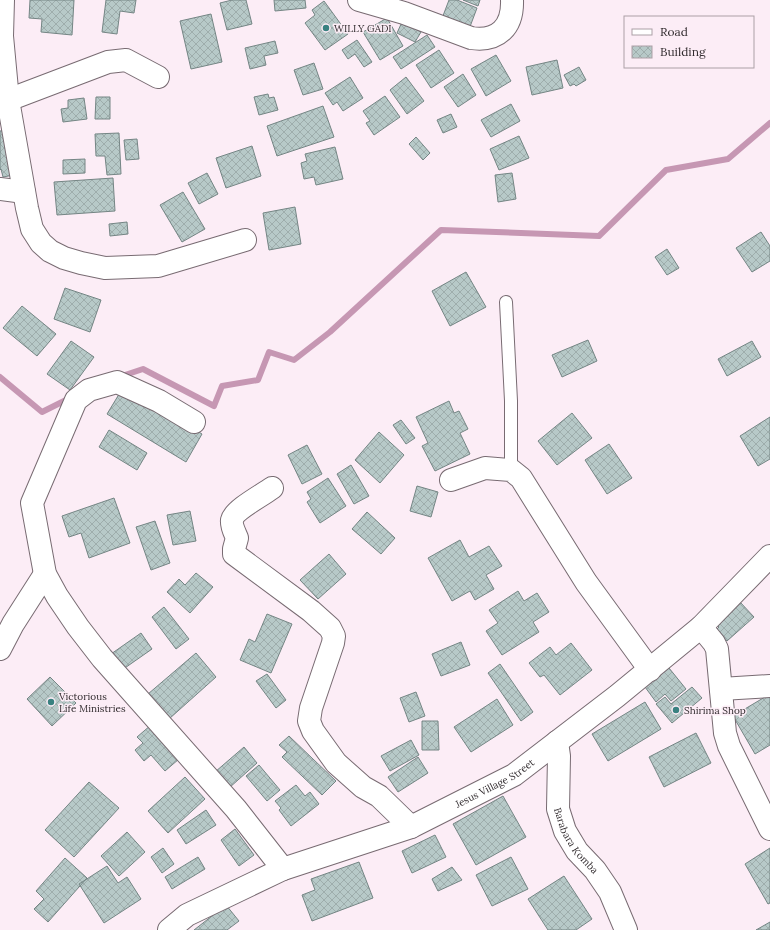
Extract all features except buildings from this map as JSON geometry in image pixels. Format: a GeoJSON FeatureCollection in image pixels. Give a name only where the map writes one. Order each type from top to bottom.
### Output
{"type":"FeatureCollection","features":[{"type":"Feature","properties":{"kind":"street"},"geometry":{"type":"LineString","coordinates":[[3,0],[2,36],[8,100],[32,229],[41,243],[50,251],[81,264],[105,268],[158,266],[245,240]]}},
{"type":"Feature","properties":{"kind":"street"},"geometry":{"type":"LineString","coordinates":[[359,0],[404,13],[472,38],[482,40],[493,37],[501,32],[507,25],[512,10],[512,0]]}},
{"type":"Feature","properties":{"kind":"street"},"geometry":{"type":"LineString","coordinates":[[8,100],[108,62],[126,60],[158,77]]}},
{"type":"Feature","properties":{"kind":"street"},"geometry":{"type":"LineString","coordinates":[[0,189],[24,192]]}},
{"type":"Feature","properties":{"kind":"street"},"geometry":{"type":"LineString","coordinates":[[194,422],[159,401],[117,382],[89,390],[76,400],[32,503],[45,574],[57,596],[78,627],[102,658],[236,809],[283,869]]}},
{"type":"Feature","properties":{"kind":"street"},"geometry":{"type":"LineString","coordinates":[[451,480],[485,468],[511,470],[521,478],[586,582],[650,670]]}},
{"type":"Feature","properties":{"kind":"street"},"geometry":{"type":"LineString","coordinates":[[272,488],[237,512],[232,520],[237,538],[234,554],[311,611],[330,628],[334,636],[333,644],[311,708],[309,721],[313,731],[336,763],[363,786],[379,796],[411,827]]}},
{"type":"Feature","properties":{"kind":"street","name":"Jesus Village Street"},"geometry":{"type":"LineString","coordinates":[[168,930],[187,915],[283,869],[411,827],[514,775],[650,670],[701,627],[770,556]]}},
{"type":"Feature","properties":{"kind":"street"},"geometry":{"type":"LineString","coordinates":[[0,649],[13,624],[45,574]]}},
{"type":"Feature","properties":{"kind":"street"},"geometry":{"type":"LineString","coordinates":[[701,627],[714,642],[717,650],[725,733],[729,746],[770,829]]}},
{"type":"Feature","properties":{"kind":"street"},"geometry":{"type":"LineString","coordinates":[[721,689],[770,686]]}},
{"type":"Feature","properties":{"kind":"street","name":"Barabara Komba"},"geometry":{"type":"LineString","coordinates":[[557,742],[560,756],[558,809],[565,831],[577,851],[595,870],[610,892],[623,919],[626,930]]}},
{"type":"Feature","properties":{"kind":"lane"},"geometry":{"type":"LineString","coordinates":[[506,302],[511,401],[511,470]]}},
{"type":"Feature","properties":{"kind":"waterway"},"geometry":{"type":"LineString","coordinates":[[119,377],[143,369],[214,406],[222,386],[258,380],[269,352],[294,360],[330,332],[441,230],[599,236],[666,170],[728,159],[770,123]]}},
{"type":"Feature","properties":{"kind":"waterway"},"geometry":{"type":"LineString","coordinates":[[0,377],[42,412],[70,398]]}},
{"type":"Feature","properties":{"kind":"place","name":"WILLY GADI"},"geometry":{"type":"Point","coordinates":[326,28]}},
{"type":"Feature","properties":{"kind":"place","name":"Victorious Life Ministries"},"geometry":{"type":"Point","coordinates":[51,702]}},
{"type":"Feature","properties":{"kind":"place","name":"Shirima Shop"},"geometry":{"type":"Point","coordinates":[676,710]}}]}
